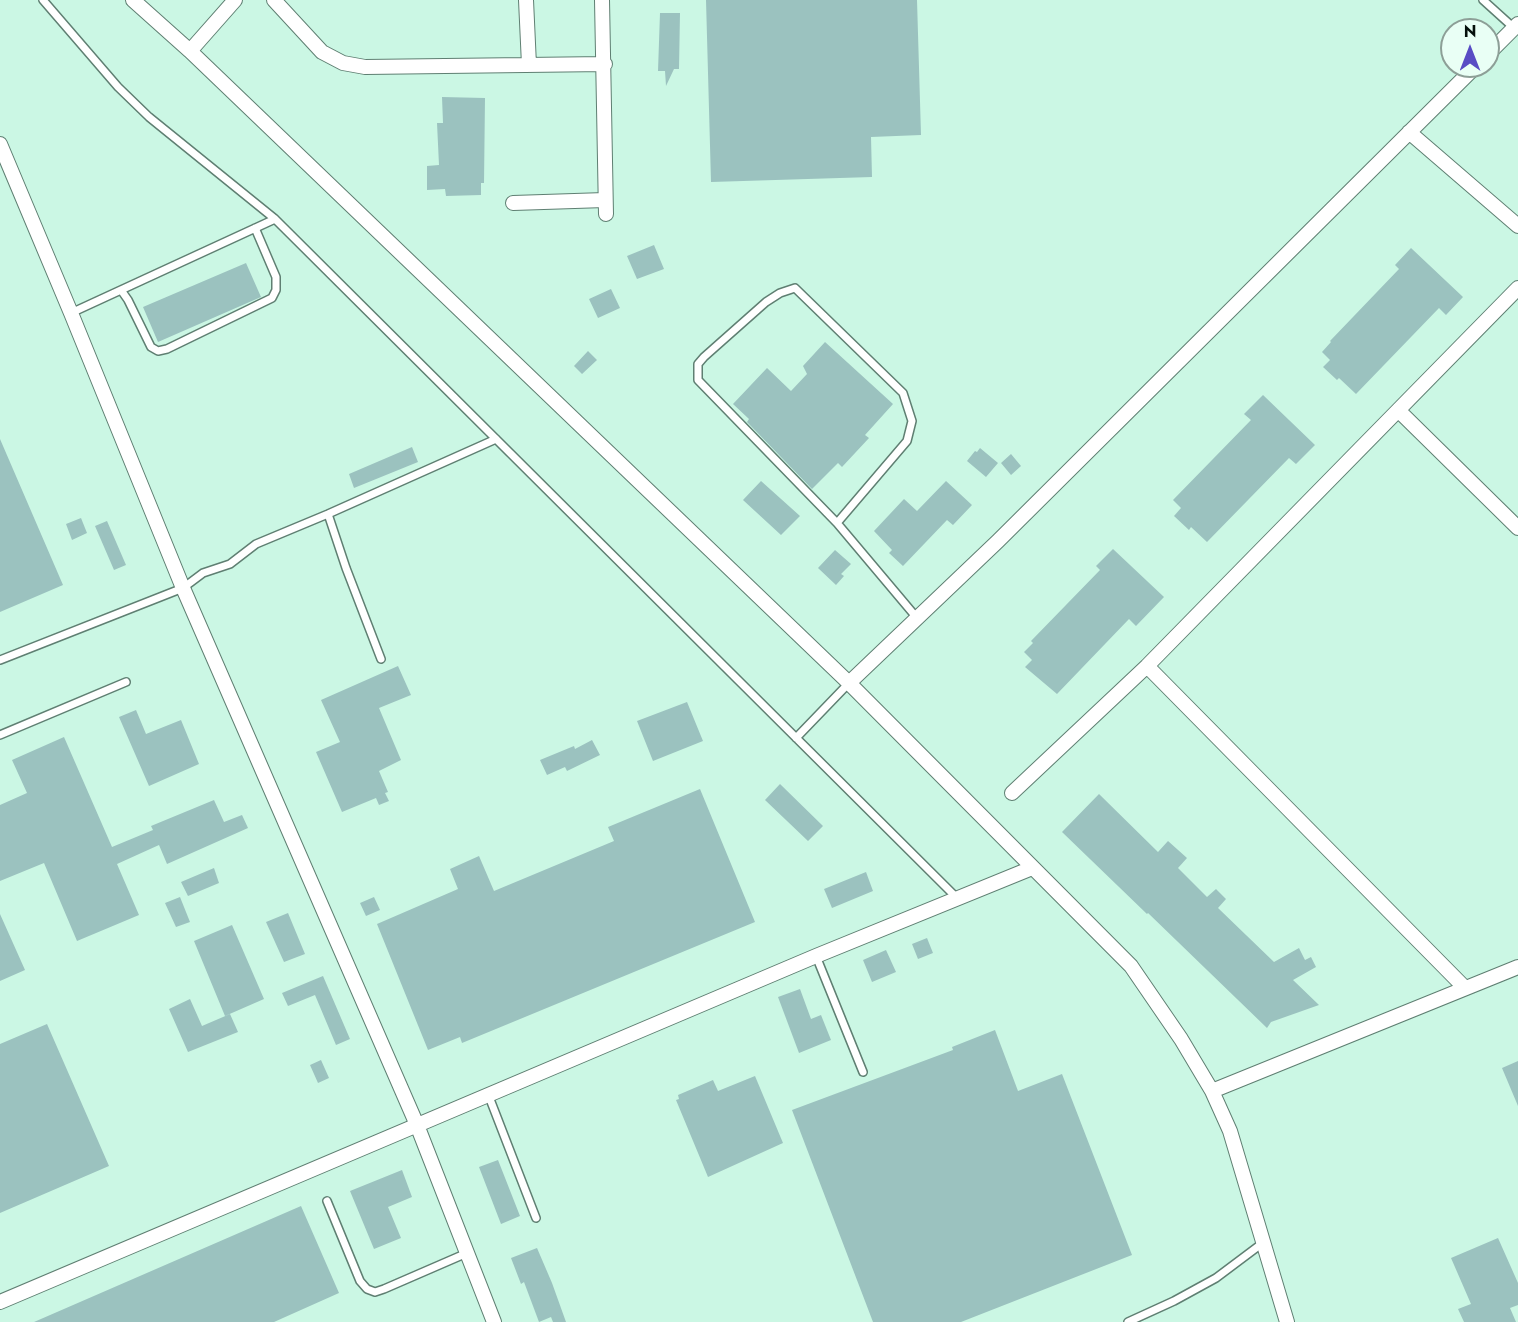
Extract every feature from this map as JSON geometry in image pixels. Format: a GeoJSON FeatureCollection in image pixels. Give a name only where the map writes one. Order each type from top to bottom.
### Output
{"type":"FeatureCollection","features":[{"type":"Feature","properties":{"kind":"street"},"geometry":{"type":"LineString","coordinates":[[133,0],[190,51],[849,683],[1131,966],[1182,1039],[1212,1091],[1230,1131],[1287,1322]]}},
{"type":"Feature","properties":{"kind":"street"},"geometry":{"type":"LineString","coordinates":[[190,51],[235,0]]}},
{"type":"Feature","properties":{"kind":"street"},"geometry":{"type":"LineString","coordinates":[[274,0],[322,52],[343,63],[392,68],[604,64]]}},
{"type":"Feature","properties":{"kind":"street"},"geometry":{"type":"LineString","coordinates":[[526,0],[529,65]]}},
{"type":"Feature","properties":{"kind":"street"},"geometry":{"type":"LineString","coordinates":[[513,203],[606,207],[602,0]]}},
{"type":"Feature","properties":{"kind":"street"},"geometry":{"type":"LineString","coordinates":[[1500,42],[1516,26]]}},
{"type":"Feature","properties":{"kind":"street"},"geometry":{"type":"LineString","coordinates":[[849,683],[998,541],[1464,78]]}},
{"type":"Feature","properties":{"kind":"street"},"geometry":{"type":"LineString","coordinates":[[1409,132],[1518,226]]}},
{"type":"Feature","properties":{"kind":"street"},"geometry":{"type":"LineString","coordinates":[[0,144],[183,588],[417,1125],[494,1322]]}},
{"type":"Feature","properties":{"kind":"street"},"geometry":{"type":"LineString","coordinates":[[1012,793],[1147,666],[1518,288]]}},
{"type":"Feature","properties":{"kind":"street"},"geometry":{"type":"LineString","coordinates":[[1398,411],[1518,528]]}},
{"type":"Feature","properties":{"kind":"street"},"geometry":{"type":"LineString","coordinates":[[1147,666],[1465,988]]}},
{"type":"Feature","properties":{"kind":"street"},"geometry":{"type":"LineString","coordinates":[[0,1302],[816,956],[1032,868]]}},
{"type":"Feature","properties":{"kind":"street"},"geometry":{"type":"LineString","coordinates":[[1212,1091],[1518,967]]}},
{"type":"Feature","properties":{"kind":"lane"},"geometry":{"type":"LineString","coordinates":[[43,0],[118,87],[149,117],[275,219],[957,898]]}},
{"type":"Feature","properties":{"kind":"lane"},"geometry":{"type":"LineString","coordinates":[[1483,0],[1516,26]]}},
{"type":"Feature","properties":{"kind":"lane"},"geometry":{"type":"LineString","coordinates":[[71,313],[275,219]]}},
{"type":"Feature","properties":{"kind":"lane"},"geometry":{"type":"LineString","coordinates":[[121,290],[151,347],[158,351],[167,349],[272,298],[276,290],[276,277],[255,228]]}},
{"type":"Feature","properties":{"kind":"lane"},"geometry":{"type":"LineString","coordinates":[[837,523],[907,441],[912,421],[903,393],[795,288],[780,293],[766,302],[704,357],[698,364],[698,381],[837,523],[917,618]]}},
{"type":"Feature","properties":{"kind":"lane"},"geometry":{"type":"LineString","coordinates":[[0,660],[183,588],[203,573],[230,564],[256,544],[496,439]]}},
{"type":"Feature","properties":{"kind":"lane"},"geometry":{"type":"LineString","coordinates":[[328,514],[381,659]]}},
{"type":"Feature","properties":{"kind":"lane"},"geometry":{"type":"LineString","coordinates":[[0,735],[126,682]]}},
{"type":"Feature","properties":{"kind":"lane"},"geometry":{"type":"LineString","coordinates":[[796,738],[849,683]]}},
{"type":"Feature","properties":{"kind":"lane"},"geometry":{"type":"LineString","coordinates":[[816,956],[863,1072]]}},
{"type":"Feature","properties":{"kind":"lane"},"geometry":{"type":"LineString","coordinates":[[488,1094],[536,1218]]}},
{"type":"Feature","properties":{"kind":"lane"},"geometry":{"type":"LineString","coordinates":[[327,1201],[360,1281],[367,1289],[375,1292],[466,1253]]}},
{"type":"Feature","properties":{"kind":"lane"},"geometry":{"type":"LineString","coordinates":[[1128,1322],[1174,1301],[1215,1278],[1264,1242]]}},
{"type":"Feature","properties":{"kind":"shaded area"},"geometry":{"type":"Polygon","coordinates":[[[0,0],[1518,0],[1518,1322],[0,1322],[0,0]]]}},
{"type":"Feature","properties":{"kind":"building"},"geometry":{"type":"Polygon","coordinates":[[[706,0],[917,0],[921,135],[871,137],[872,177],[711,182],[706,0]]]}},
{"type":"Feature","properties":{"kind":"building"},"geometry":{"type":"Polygon","coordinates":[[[660,13],[680,13],[679,69],[674,69],[666,86],[665,71],[658,71],[660,13]]]}},
{"type":"Feature","properties":{"kind":"building"},"geometry":{"type":"Polygon","coordinates":[[[442,97],[485,98],[484,183],[481,183],[481,195],[446,196],[445,189],[427,190],[427,166],[439,165],[437,123],[443,123],[442,97]]]}},
{"type":"Feature","properties":{"kind":"building"},"geometry":{"type":"Polygon","coordinates":[[[654,245],[664,269],[637,279],[627,256],[654,245]]]}},
{"type":"Feature","properties":{"kind":"building"},"geometry":{"type":"Polygon","coordinates":[[[1411,248],[1463,297],[1446,315],[1439,308],[1356,394],[1323,367],[1330,360],[1322,352],[1399,269],[1395,265],[1411,248]]]}},
{"type":"Feature","properties":{"kind":"building"},"geometry":{"type":"Polygon","coordinates":[[[246,263],[261,297],[158,342],[143,307],[246,263]]]}},
{"type":"Feature","properties":{"kind":"building"},"geometry":{"type":"Polygon","coordinates":[[[611,289],[620,308],[598,318],[589,299],[611,289]]]}},
{"type":"Feature","properties":{"kind":"building"},"geometry":{"type":"Polygon","coordinates":[[[825,342],[893,404],[865,435],[869,438],[842,467],[838,463],[812,489],[747,422],[749,419],[733,404],[767,368],[791,391],[807,374],[803,366],[825,342]]]}},
{"type":"Feature","properties":{"kind":"building"},"geometry":{"type":"Polygon","coordinates":[[[588,351],[597,360],[582,374],[574,366],[588,351]]]}},
{"type":"Feature","properties":{"kind":"building"},"geometry":{"type":"Polygon","coordinates":[[[1263,395],[1315,445],[1296,464],[1289,458],[1207,542],[1191,527],[1189,530],[1174,516],[1181,508],[1173,500],[1251,420],[1244,414],[1263,395]]]}},
{"type":"Feature","properties":{"kind":"building"},"geometry":{"type":"Polygon","coordinates":[[[0,439],[63,585],[0,612],[0,439]]]}},
{"type":"Feature","properties":{"kind":"building"},"geometry":{"type":"Polygon","coordinates":[[[412,447],[418,462],[354,488],[349,474],[412,447]]]}},
{"type":"Feature","properties":{"kind":"building"},"geometry":{"type":"Polygon","coordinates":[[[980,448],[998,463],[986,477],[967,461],[980,448]]]}},
{"type":"Feature","properties":{"kind":"building"},"geometry":{"type":"Polygon","coordinates":[[[1011,454],[1021,466],[1011,475],[1001,463],[1011,454]]]}},
{"type":"Feature","properties":{"kind":"building"},"geometry":{"type":"Polygon","coordinates":[[[761,481],[800,516],[781,535],[743,500],[761,481]]]}},
{"type":"Feature","properties":{"kind":"building"},"geometry":{"type":"Polygon","coordinates":[[[946,481],[972,505],[953,525],[947,520],[903,566],[889,553],[892,550],[874,531],[904,499],[917,511],[946,481]]]}},
{"type":"Feature","properties":{"kind":"building"},"geometry":{"type":"Polygon","coordinates":[[[81,518],[87,533],[72,540],[66,524],[81,518]]]}},
{"type":"Feature","properties":{"kind":"building"},"geometry":{"type":"Polygon","coordinates":[[[107,521],[126,565],[114,570],[95,526],[107,521]]]}},
{"type":"Feature","properties":{"kind":"building"},"geometry":{"type":"Polygon","coordinates":[[[1113,549],[1164,597],[1136,626],[1129,619],[1057,694],[1025,667],[1032,660],[1024,652],[1033,643],[1031,641],[1100,570],[1096,566],[1113,549]]]}},
{"type":"Feature","properties":{"kind":"building"},"geometry":{"type":"Polygon","coordinates":[[[835,550],[851,564],[841,574],[844,576],[836,585],[818,568],[835,550]]]}},
{"type":"Feature","properties":{"kind":"building"},"geometry":{"type":"Polygon","coordinates":[[[398,666],[411,695],[379,708],[401,760],[379,771],[388,792],[385,793],[389,801],[379,805],[376,798],[342,812],[316,752],[340,742],[321,700],[398,666]]]}},
{"type":"Feature","properties":{"kind":"building"},"geometry":{"type":"Polygon","coordinates":[[[687,702],[703,741],[653,761],[637,721],[687,702]]]}},
{"type":"Feature","properties":{"kind":"building"},"geometry":{"type":"Polygon","coordinates":[[[136,710],[146,734],[181,720],[199,764],[149,786],[119,717],[136,710]]]}},
{"type":"Feature","properties":{"kind":"building"},"geometry":{"type":"Polygon","coordinates":[[[64,737],[112,847],[153,830],[151,826],[214,800],[224,822],[242,815],[248,828],[167,864],[159,845],[117,864],[139,915],[77,941],[44,863],[0,881],[0,805],[27,793],[12,760],[64,737]]]}},
{"type":"Feature","properties":{"kind":"building"},"geometry":{"type":"Polygon","coordinates":[[[592,740],[600,755],[567,771],[565,767],[547,775],[540,760],[574,746],[575,749],[592,740]]]}},
{"type":"Feature","properties":{"kind":"building"},"geometry":{"type":"Polygon","coordinates":[[[780,784],[823,826],[808,841],[765,800],[780,784]]]}},
{"type":"Feature","properties":{"kind":"building"},"geometry":{"type":"Polygon","coordinates":[[[700,789],[755,922],[462,1043],[460,1037],[428,1050],[377,924],[458,889],[450,869],[479,856],[494,891],[614,841],[608,827],[700,789]]]}},
{"type":"Feature","properties":{"kind":"building"},"geometry":{"type":"Polygon","coordinates":[[[1099,794],[1158,852],[1168,841],[1187,858],[1178,868],[1207,897],[1216,889],[1226,899],[1218,908],[1274,962],[1299,948],[1305,960],[1311,957],[1316,967],[1293,980],[1319,1005],[1271,1022],[1267,1028],[1147,914],[1062,832],[1099,794]]]}},
{"type":"Feature","properties":{"kind":"building"},"geometry":{"type":"Polygon","coordinates":[[[214,868],[219,883],[188,896],[181,882],[214,868]]]}},
{"type":"Feature","properties":{"kind":"building"},"geometry":{"type":"Polygon","coordinates":[[[866,872],[873,891],[832,908],[824,889],[866,872]]]}},
{"type":"Feature","properties":{"kind":"building"},"geometry":{"type":"Polygon","coordinates":[[[180,897],[190,922],[176,927],[165,903],[180,897]]]}},
{"type":"Feature","properties":{"kind":"building"},"geometry":{"type":"Polygon","coordinates":[[[374,897],[380,910],[366,916],[360,903],[374,897]]]}},
{"type":"Feature","properties":{"kind":"building"},"geometry":{"type":"Polygon","coordinates":[[[288,913],[305,954],[284,962],[266,922],[288,913]]]}},
{"type":"Feature","properties":{"kind":"building"},"geometry":{"type":"Polygon","coordinates":[[[0,914],[25,970],[0,981],[0,914]]]}},
{"type":"Feature","properties":{"kind":"building"},"geometry":{"type":"Polygon","coordinates":[[[232,925],[264,999],[225,1016],[194,941],[232,925]]]}},
{"type":"Feature","properties":{"kind":"building"},"geometry":{"type":"Polygon","coordinates":[[[927,938],[933,953],[918,959],[912,944],[927,938]]]}},
{"type":"Feature","properties":{"kind":"building"},"geometry":{"type":"Polygon","coordinates":[[[886,950],[896,972],[872,982],[863,960],[886,950]]]}},
{"type":"Feature","properties":{"kind":"building"},"geometry":{"type":"Polygon","coordinates":[[[323,976],[350,1039],[336,1045],[315,995],[288,1006],[282,993],[323,976]]]}},
{"type":"Feature","properties":{"kind":"building"},"geometry":{"type":"Polygon","coordinates":[[[800,989],[811,1019],[821,1015],[831,1040],[799,1053],[778,997],[800,989]]]}},
{"type":"Feature","properties":{"kind":"building"},"geometry":{"type":"Polygon","coordinates":[[[190,999],[202,1026],[230,1014],[238,1032],[188,1052],[169,1009],[190,999]]]}},
{"type":"Feature","properties":{"kind":"building"},"geometry":{"type":"Polygon","coordinates":[[[47,1024],[109,1166],[0,1213],[0,1044],[47,1024]]]}},
{"type":"Feature","properties":{"kind":"building"},"geometry":{"type":"Polygon","coordinates":[[[995,1030],[1018,1091],[1062,1074],[1132,1255],[961,1322],[873,1322],[792,1110],[953,1050],[952,1047],[995,1030]]]}},
{"type":"Feature","properties":{"kind":"building"},"geometry":{"type":"Polygon","coordinates":[[[321,1060],[329,1078],[318,1083],[310,1065],[321,1060]]]}},
{"type":"Feature","properties":{"kind":"building"},"geometry":{"type":"Polygon","coordinates":[[[1518,1061],[1518,1106],[1502,1068],[1518,1061]]]}},
{"type":"Feature","properties":{"kind":"building"},"geometry":{"type":"Polygon","coordinates":[[[755,1076],[783,1143],[708,1177],[676,1100],[679,1099],[678,1095],[713,1080],[718,1091],[755,1076]]]}},
{"type":"Feature","properties":{"kind":"building"},"geometry":{"type":"Polygon","coordinates":[[[498,1160],[520,1216],[501,1224],[479,1167],[498,1160]]]}},
{"type":"Feature","properties":{"kind":"building"},"geometry":{"type":"Polygon","coordinates":[[[402,1170],[412,1197],[388,1207],[401,1238],[374,1249],[350,1191],[402,1170]]]}},
{"type":"Feature","properties":{"kind":"building"},"geometry":{"type":"Polygon","coordinates":[[[301,1206],[339,1293],[274,1322],[34,1322],[301,1206]]]}},
{"type":"Feature","properties":{"kind":"building"},"geometry":{"type":"Polygon","coordinates":[[[1498,1238],[1518,1283],[1518,1305],[1510,1308],[1516,1322],[1464,1322],[1458,1309],[1471,1304],[1451,1258],[1498,1238]]]}},
{"type":"Feature","properties":{"kind":"building"},"geometry":{"type":"Polygon","coordinates":[[[537,1248],[566,1322],[553,1322],[551,1317],[539,1322],[524,1282],[521,1284],[511,1258],[537,1248]]]}}]}
